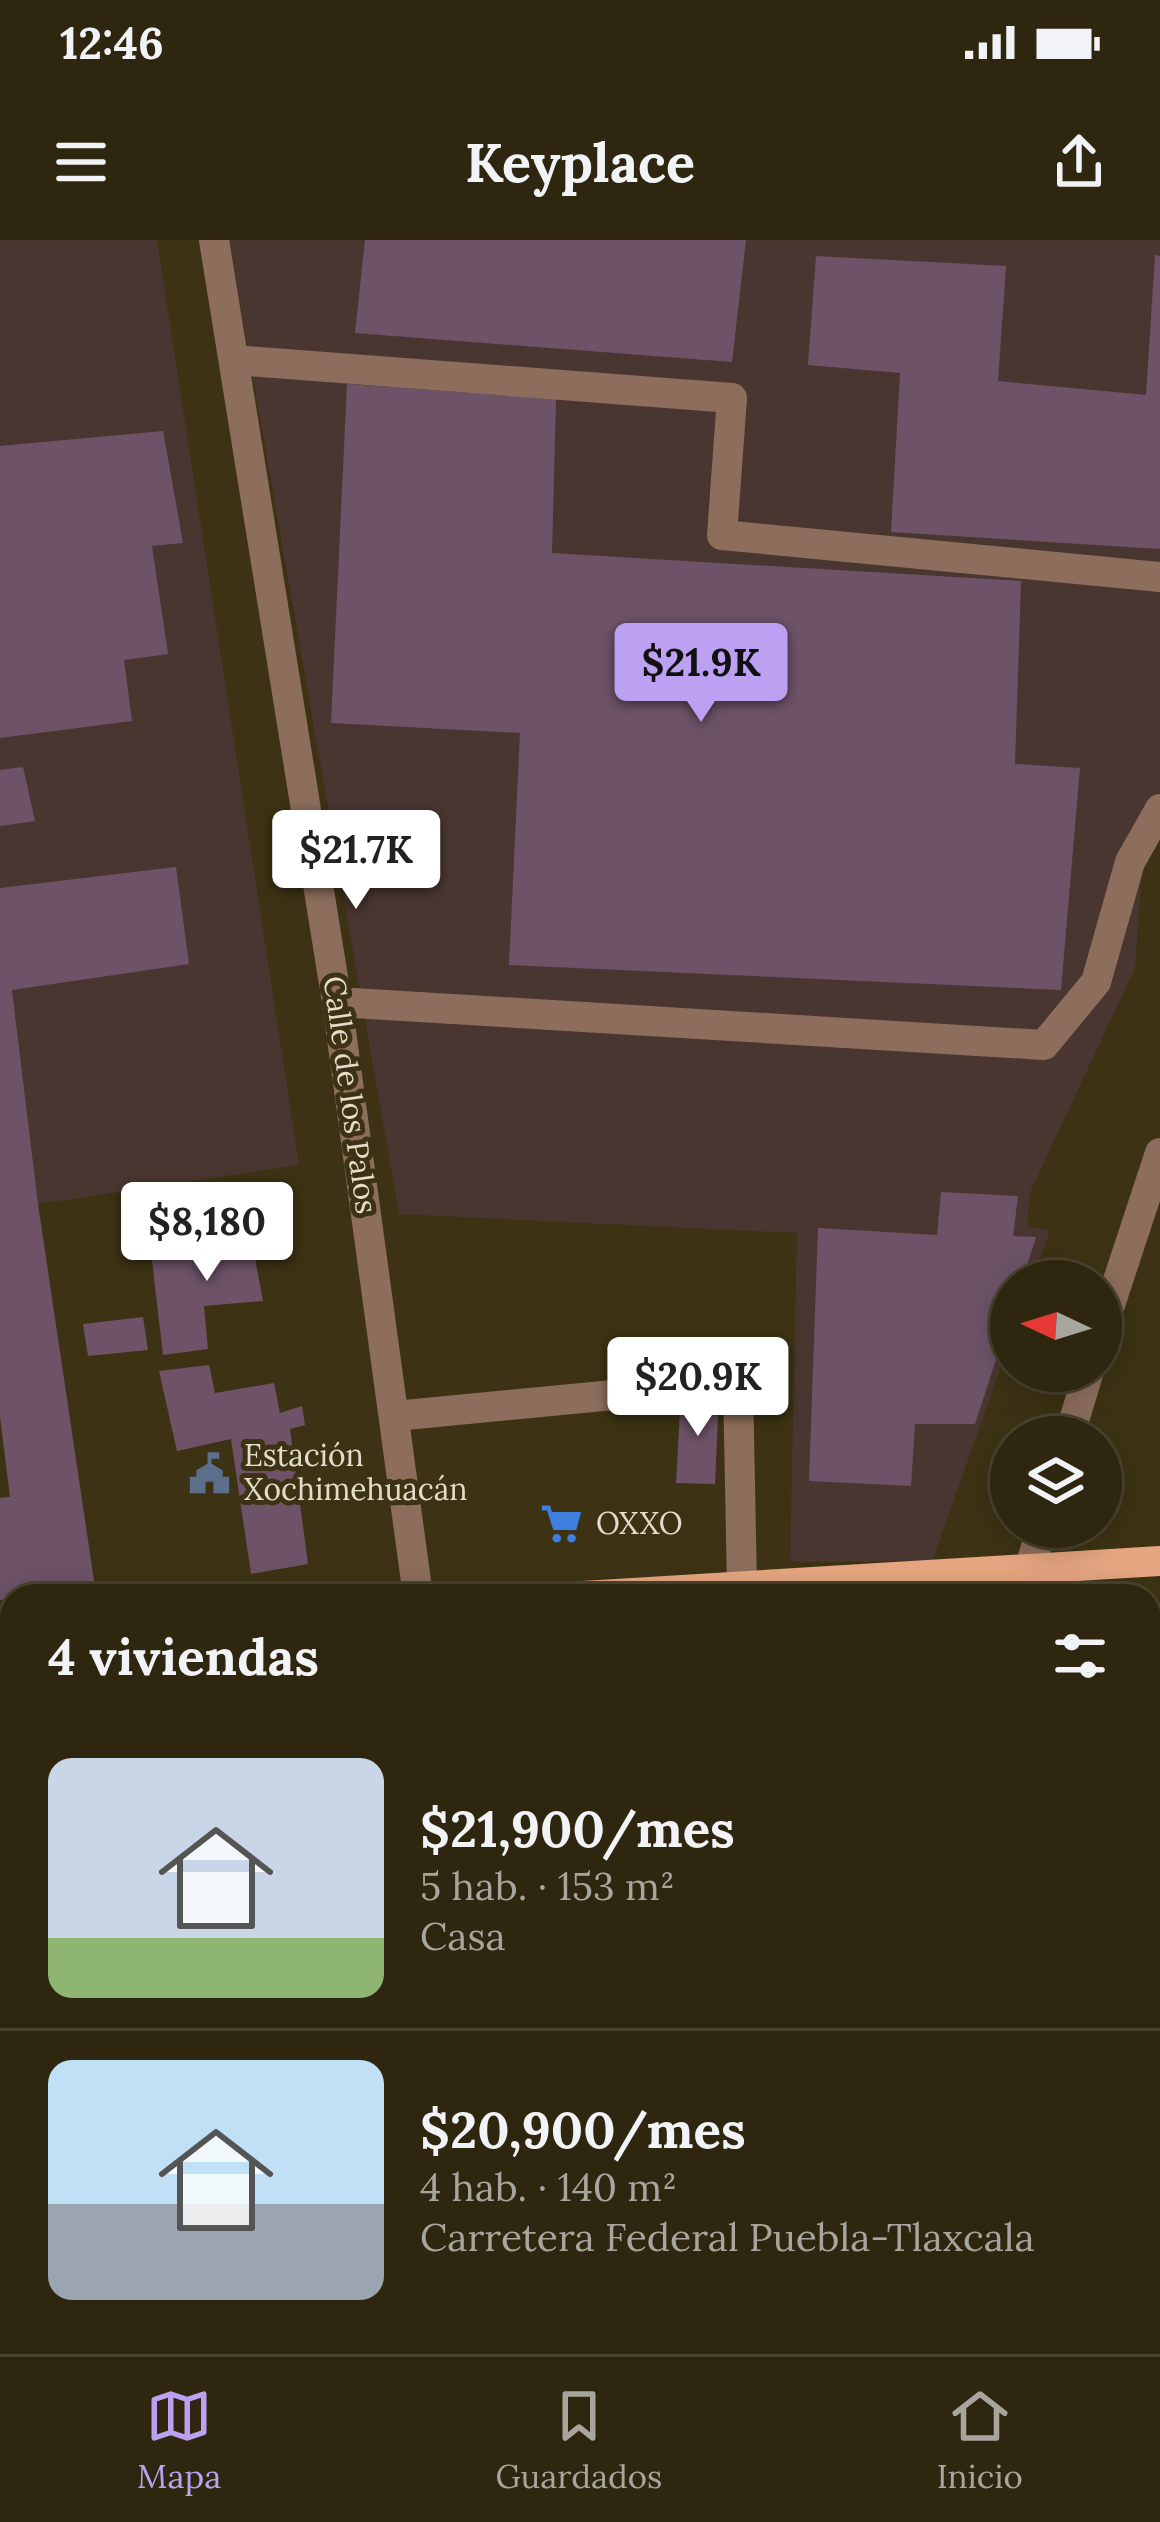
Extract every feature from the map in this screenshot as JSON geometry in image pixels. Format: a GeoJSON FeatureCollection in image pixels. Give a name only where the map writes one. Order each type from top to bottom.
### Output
{"type":"FeatureCollection","features":[{"type":"Feature","properties":{"kind":"main road"},"geometry":{"type":"LineString","coordinates":[[785,1584],[1160,1561]]}},
{"type":"Feature","properties":{"kind":"street","name":"Calle de los Palos"},"geometry":{"type":"LineString","coordinates":[[214,240],[337,1002],[416,1584]]}},
{"type":"Feature","properties":{"kind":"street"},"geometry":{"type":"LineString","coordinates":[[234,360],[732,398],[722,535],[1160,577]]}},
{"type":"Feature","properties":{"kind":"street"},"geometry":{"type":"LineString","coordinates":[[337,1002],[1044,1045],[1096,982],[1130,862],[1160,809]]}},
{"type":"Feature","properties":{"kind":"street"},"geometry":{"type":"LineString","coordinates":[[1122,1268],[1160,1153]]}},
{"type":"Feature","properties":{"kind":"street"},"geometry":{"type":"LineString","coordinates":[[395,1416],[738,1383],[742,1584]]}},
{"type":"Feature","properties":{"kind":"street"},"geometry":{"type":"LineString","coordinates":[[1030,1567],[1036,1548]]}},
{"type":"Feature","properties":{"kind":"shaded area"},"geometry":{"type":"Polygon","coordinates":[[[0,240],[157,240],[299,1165],[38,1204],[12,991],[0,992],[0,240]]]}},
{"type":"Feature","properties":{"kind":"shaded area"},"geometry":{"type":"Polygon","coordinates":[[[229,240],[1160,240],[1160,839],[1143,855],[1135,968],[1030,1192],[1027,1227],[1050,1230],[1039,1260],[990,1260],[992,1392],[932,1561],[790,1562],[797,1233],[399,1214],[229,240]]]}},
{"type":"Feature","properties":{"kind":"building"},"geometry":{"type":"Polygon","coordinates":[[[365,240],[746,240],[732,362],[355,333],[365,240]]]}},
{"type":"Feature","properties":{"kind":"building"},"geometry":{"type":"Polygon","coordinates":[[[1155,255],[1160,256],[1160,549],[891,532],[900,373],[808,365],[816,256],[1006,266],[998,381],[1146,395],[1155,255]]]}},
{"type":"Feature","properties":{"kind":"building"},"geometry":{"type":"Polygon","coordinates":[[[347,384],[556,399],[552,553],[1021,581],[1015,764],[1080,768],[1061,990],[509,965],[520,733],[331,723],[347,384]]]}},
{"type":"Feature","properties":{"kind":"building"},"geometry":{"type":"Polygon","coordinates":[[[163,431],[183,543],[152,546],[168,654],[124,660],[132,721],[0,738],[0,446],[163,431]]]}},
{"type":"Feature","properties":{"kind":"building"},"geometry":{"type":"Polygon","coordinates":[[[23,767],[35,821],[0,826],[0,770],[23,767]]]}},
{"type":"Feature","properties":{"kind":"building"},"geometry":{"type":"Polygon","coordinates":[[[176,867],[189,964],[12,990],[38,1204],[95,1584],[0,1584],[0,1498],[10,1497],[0,1416],[0,888],[176,867]]]}},
{"type":"Feature","properties":{"kind":"building"},"geometry":{"type":"Polygon","coordinates":[[[941,1192],[1018,1196],[1013,1236],[1036,1237],[1029,1260],[990,1260],[990,1378],[975,1424],[915,1424],[911,1486],[809,1481],[818,1228],[937,1235],[941,1192]]]}},
{"type":"Feature","properties":{"kind":"building"},"geometry":{"type":"Polygon","coordinates":[[[288,1230],[291,1252],[255,1258],[263,1301],[204,1306],[208,1349],[163,1355],[151,1252],[288,1230]]]}},
{"type":"Feature","properties":{"kind":"building"},"geometry":{"type":"Polygon","coordinates":[[[143,1317],[148,1350],[88,1356],[83,1324],[143,1317]]]}},
{"type":"Feature","properties":{"kind":"building"},"geometry":{"type":"Polygon","coordinates":[[[209,1365],[215,1393],[274,1383],[280,1413],[302,1406],[305,1425],[290,1429],[308,1564],[251,1574],[231,1439],[177,1451],[159,1371],[209,1365]]]}},
{"type":"Feature","properties":{"kind":"building","name":"OXXO"},"geometry":{"type":"Polygon","coordinates":[[[681,1393],[719,1394],[715,1484],[676,1483],[681,1393]]]}},
{"type":"Feature","properties":{"kind":"place","name":"Estación Xochimehuacán"},"geometry":{"type":"Point","coordinates":[210,1473]}},
{"type":"Feature","properties":{"kind":"place","name":"OXXO"},"geometry":{"type":"Point","coordinates":[562,1524]}}]}
